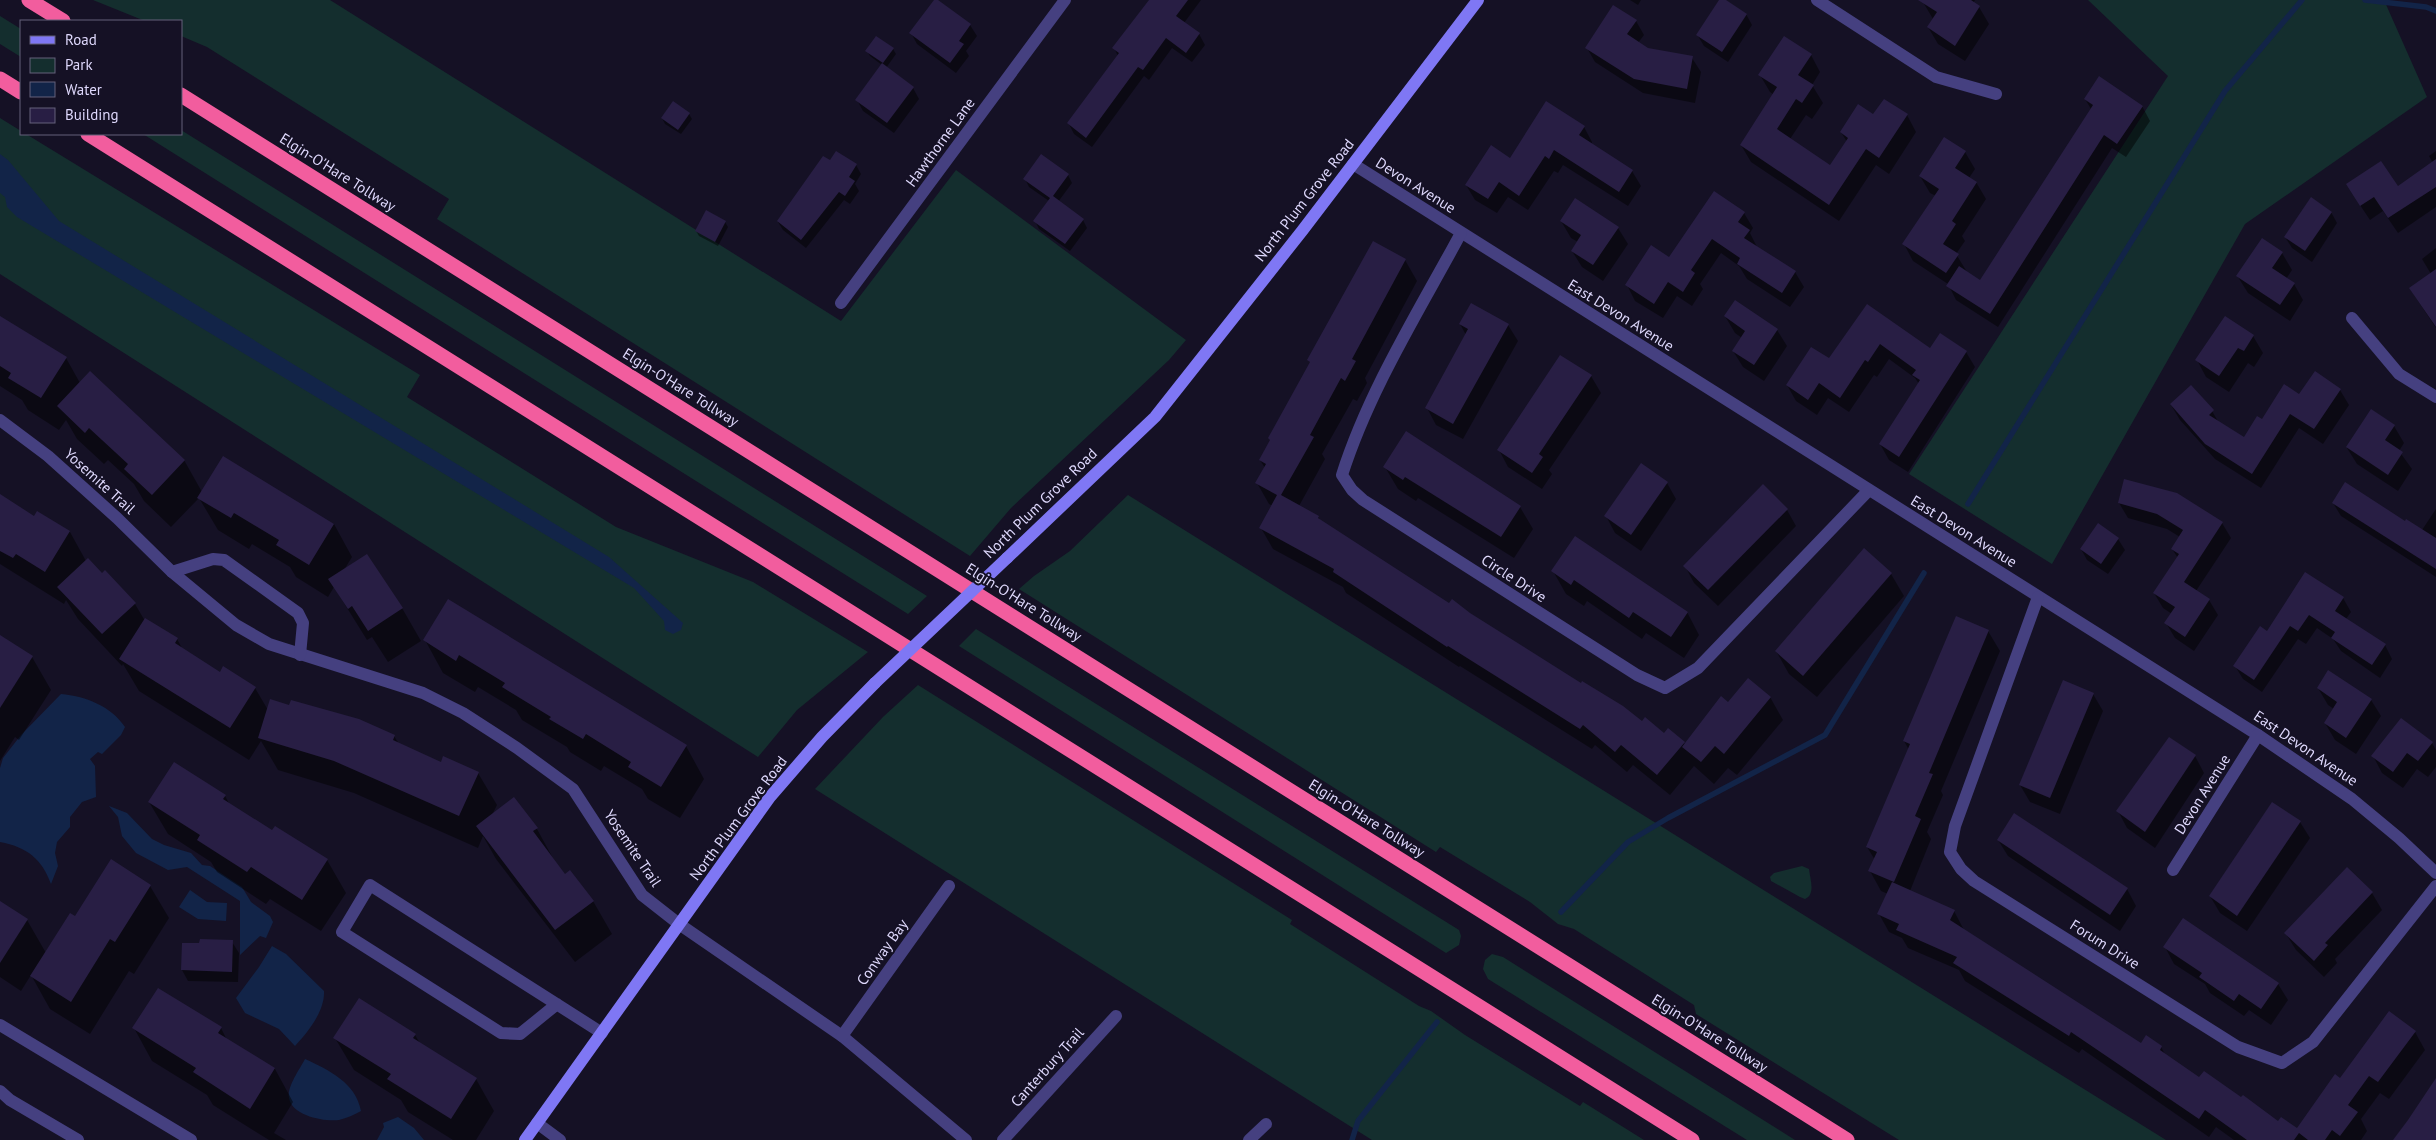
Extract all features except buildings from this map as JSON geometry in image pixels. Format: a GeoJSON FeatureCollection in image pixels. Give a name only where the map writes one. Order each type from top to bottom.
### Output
{"type":"FeatureCollection","features":[{"type":"Feature","properties":{"kind":"highway"},"geometry":{"type":"LineString","coordinates":[[29,0],[61,20]]}},
{"type":"Feature","properties":{"kind":"highway"},"geometry":{"type":"LineString","coordinates":[[0,79],[20,91]]}},
{"type":"Feature","properties":{"kind":"highway","name":"Elgin-O'Hare Tollway"},"geometry":{"type":"LineString","coordinates":[[182,96],[1847,1140]]}},
{"type":"Feature","properties":{"kind":"highway"},"geometry":{"type":"LineString","coordinates":[[90,135],[1692,1140]]}},
{"type":"Feature","properties":{"kind":"street","name":"North Plum Grove Road"},"geometry":{"type":"LineString","coordinates":[[526,1140],[770,797],[822,737],[875,683],[1155,417],[1353,164],[1478,0]]}},
{"type":"Feature","properties":{"kind":"street"},"geometry":{"type":"LineString","coordinates":[[1817,0],[1936,77],[1996,94]]}},
{"type":"Feature","properties":{"kind":"street","name":"Hawthorne Lane"},"geometry":{"type":"LineString","coordinates":[[841,303],[1063,1]]}},
{"type":"Feature","properties":{"kind":"street","name":"Devon Avenue"},"geometry":{"type":"LineString","coordinates":[[1353,164],[1461,233]]}},
{"type":"Feature","properties":{"kind":"street","name":"Circle Drive"},"geometry":{"type":"LineString","coordinates":[[1461,233],[1389,368],[1352,445],[1342,474],[1352,490],[1363,500],[1637,676],[1665,688],[1698,668],[1869,490]]}},
{"type":"Feature","properties":{"kind":"street","name":"East Devon Avenue"},"geometry":{"type":"LineString","coordinates":[[1461,233],[2258,735],[2352,799],[2400,838],[2436,873]]}},
{"type":"Feature","properties":{"kind":"street"},"geometry":{"type":"LineString","coordinates":[[2352,318],[2399,374],[2436,397]]}},
{"type":"Feature","properties":{"kind":"street","name":"Yosemite Trail"},"geometry":{"type":"LineString","coordinates":[[0,420],[48,456],[117,518],[172,572],[236,625],[269,644],[423,693],[463,713],[517,748],[573,789],[642,895],[679,924],[842,1036],[966,1140]]}},
{"type":"Feature","properties":{"kind":"street"},"geometry":{"type":"LineString","coordinates":[[172,572],[213,559],[224,560],[298,613],[303,623],[300,655]]}},
{"type":"Feature","properties":{"kind":"street","name":"Forum Drive"},"geometry":{"type":"LineString","coordinates":[[2038,597],[1955,826],[1950,852],[1961,870],[1974,880],[2238,1047],[2282,1063],[2304,1050],[2313,1042],[2436,886]]}},
{"type":"Feature","properties":{"kind":"street","name":"Devon Avenue"},"geometry":{"type":"LineString","coordinates":[[2173,870],[2258,735]]}},
{"type":"Feature","properties":{"kind":"street"},"geometry":{"type":"LineString","coordinates":[[557,1004],[520,1034],[502,1033],[342,932],[370,885],[557,1004],[602,1033]]}},
{"type":"Feature","properties":{"kind":"street","name":"Conway Bay"},"geometry":{"type":"LineString","coordinates":[[842,1036],[949,886]]}},
{"type":"Feature","properties":{"kind":"street","name":"Canterbury Trail"},"geometry":{"type":"LineString","coordinates":[[1003,1140],[1116,1016]]}},
{"type":"Feature","properties":{"kind":"street"},"geometry":{"type":"LineString","coordinates":[[0,1025],[191,1140]]}},
{"type":"Feature","properties":{"kind":"street"},"geometry":{"type":"LineString","coordinates":[[0,1091],[10,1100],[78,1140]]}},
{"type":"Feature","properties":{"kind":"street"},"geometry":{"type":"LineString","coordinates":[[537,1123],[560,1140]]}},
{"type":"Feature","properties":{"kind":"street"},"geometry":{"type":"LineString","coordinates":[[1249,1140],[1266,1124]]}},
{"type":"Feature","properties":{"kind":"green space"},"geometry":{"type":"Polygon","coordinates":[[[93,0],[330,0],[841,321],[956,170],[1186,340],[1169,360],[1011,508],[970,556],[437,219],[449,199],[207,47],[182,36],[182,20],[143,20],[93,0]]]}},
{"type":"Feature","properties":{"kind":"green space"},"geometry":{"type":"Polygon","coordinates":[[[2088,0],[2384,0],[2427,97],[2245,224],[2052,564],[1909,474],[2168,76],[2088,0]]]}},
{"type":"Feature","properties":{"kind":"green space"},"geometry":{"type":"Polygon","coordinates":[[[0,16],[20,28],[20,56],[0,44],[0,16]]]}},
{"type":"Feature","properties":{"kind":"green space"},"geometry":{"type":"Polygon","coordinates":[[[0,118],[20,130],[20,135],[28,135],[420,375],[407,397],[616,527],[753,582],[868,652],[797,710],[758,757],[0,274],[0,118]]]}},
{"type":"Feature","properties":{"kind":"green space"},"geometry":{"type":"Polygon","coordinates":[[[182,131],[927,596],[908,614],[145,135],[182,135],[182,131]]]}},
{"type":"Feature","properties":{"kind":"green space"},"geometry":{"type":"Polygon","coordinates":[[[1128,495],[2166,1140],[1899,1140],[1696,1014],[1694,1005],[1574,929],[1558,924],[1530,902],[1440,847],[1436,852],[1019,589],[1070,551],[1128,495]]]}},
{"type":"Feature","properties":{"kind":"green space"},"geometry":{"type":"Polygon","coordinates":[[[976,629],[1459,930],[1461,936],[1459,945],[1446,953],[959,646],[976,629]]]}},
{"type":"Feature","properties":{"kind":"green space"},"geometry":{"type":"Polygon","coordinates":[[[918,685],[1292,920],[1290,924],[1419,1006],[1431,1011],[1465,1035],[1580,1106],[1583,1102],[1644,1140],[1372,1140],[815,789],[883,717],[918,685]]]}},
{"type":"Feature","properties":{"kind":"green space"},"geometry":{"type":"Polygon","coordinates":[[[1802,866],[1809,869],[1811,886],[1810,894],[1805,899],[1771,881],[1770,877],[1774,873],[1802,866]]]}},
{"type":"Feature","properties":{"kind":"green space"},"geometry":{"type":"Polygon","coordinates":[[[1492,954],[1503,957],[1795,1140],[1747,1140],[1488,979],[1483,969],[1485,960],[1492,954]]]}},
{"type":"Feature","properties":{"kind":"water"},"geometry":{"type":"Polygon","coordinates":[[[0,154],[8,160],[59,221],[609,557],[683,623],[681,630],[673,634],[665,630],[664,621],[634,588],[17,217],[7,207],[5,197],[0,193],[0,154]]]}},
{"type":"Feature","properties":{"kind":"water"},"geometry":{"type":"Polygon","coordinates":[[[61,694],[97,703],[112,713],[125,727],[121,735],[102,754],[98,752],[90,759],[95,766],[96,797],[82,802],[70,817],[70,827],[57,842],[55,853],[58,866],[51,884],[38,861],[26,851],[0,842],[0,768],[3,758],[21,735],[61,694]]]}},
{"type":"Feature","properties":{"kind":"water"},"geometry":{"type":"Polygon","coordinates":[[[109,806],[127,813],[152,839],[164,845],[191,853],[202,865],[210,866],[242,887],[251,902],[270,916],[273,922],[266,938],[260,936],[240,955],[240,901],[187,867],[168,870],[136,853],[122,836],[118,817],[109,806]]]}},
{"type":"Feature","properties":{"kind":"water"},"geometry":{"type":"Polygon","coordinates":[[[190,890],[207,902],[227,903],[226,921],[198,919],[179,907],[190,890]]]}},
{"type":"Feature","properties":{"kind":"water"},"geometry":{"type":"Polygon","coordinates":[[[272,946],[286,954],[324,991],[324,999],[319,1014],[295,1046],[279,1029],[245,1013],[236,998],[272,946]]]}},
{"type":"Feature","properties":{"kind":"water"},"geometry":{"type":"Polygon","coordinates":[[[305,1059],[332,1073],[347,1085],[354,1093],[361,1111],[339,1120],[326,1120],[318,1119],[296,1109],[291,1104],[289,1093],[292,1083],[305,1059]]]}},
{"type":"Feature","properties":{"kind":"water"},"geometry":{"type":"Polygon","coordinates":[[[398,1117],[414,1128],[424,1140],[377,1140],[384,1127],[383,1123],[398,1117]]]}},
{"type":"Feature","properties":{"kind":"waterway"},"geometry":{"type":"LineString","coordinates":[[1968,504],[2225,91],[2302,0]]}},
{"type":"Feature","properties":{"kind":"waterway"},"geometry":{"type":"LineString","coordinates":[[2365,0],[2426,7],[2436,11]]}},
{"type":"Feature","properties":{"kind":"waterway"},"geometry":{"type":"LineString","coordinates":[[1561,912],[1628,842],[1668,818],[1825,735],[1924,573]]}},
{"type":"Feature","properties":{"kind":"waterway"},"geometry":{"type":"LineString","coordinates":[[1352,1140],[1358,1121],[1437,1022]]}}]}
